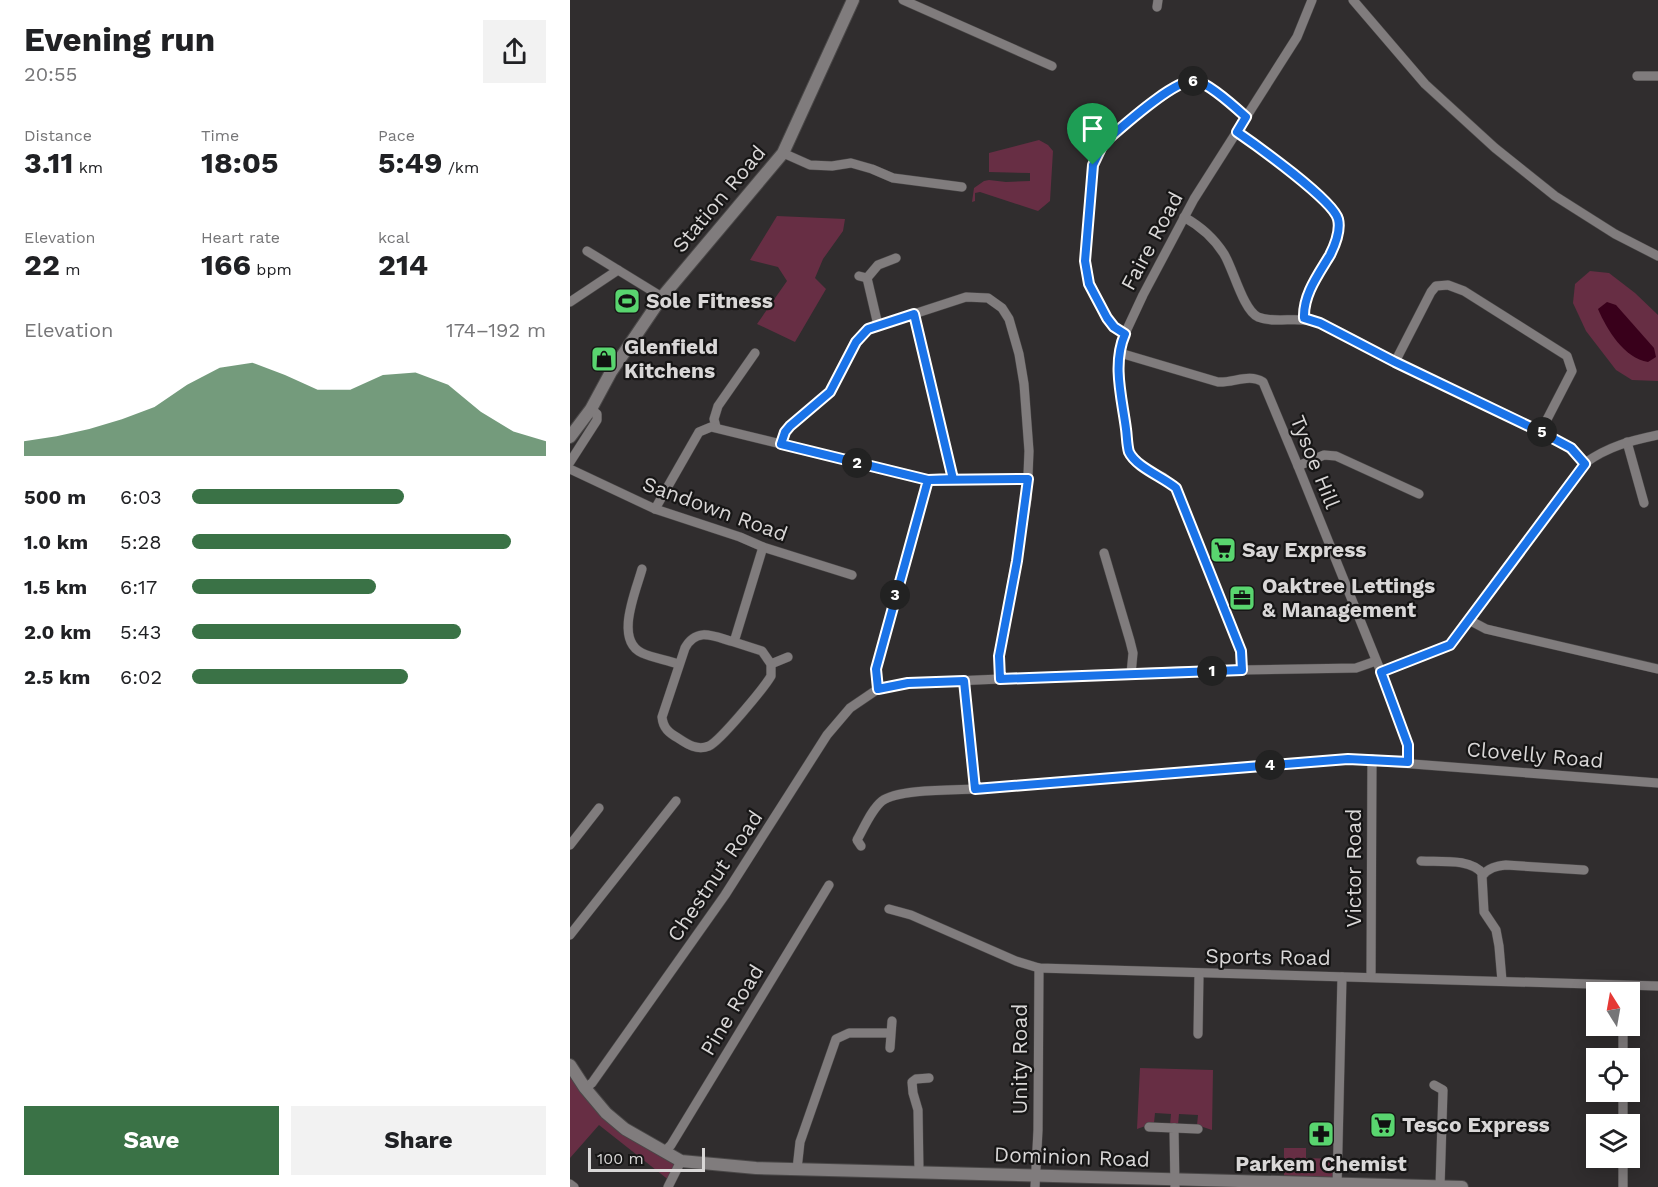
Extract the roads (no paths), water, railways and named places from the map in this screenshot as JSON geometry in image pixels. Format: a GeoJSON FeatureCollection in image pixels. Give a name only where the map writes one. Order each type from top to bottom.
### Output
{"type":"FeatureCollection","features":[{"type":"Feature","properties":{"kind":"street","name":"Station Road"},"geometry":{"type":"LineString","coordinates":[[570,437],[591,409],[610,372],[662,297],[783,153],[853,0]]}},
{"type":"Feature","properties":{"kind":"street"},"geometry":{"type":"LineString","coordinates":[[903,0],[1052,66]]}},
{"type":"Feature","properties":{"kind":"street","name":"Faire Road"},"geometry":{"type":"LineString","coordinates":[[1242,670],[1241,651],[1176,488],[1163,477],[1144,468],[1129,452],[1118,371],[1125,334],[1143,295],[1184,217],[1297,38],[1312,0]]}},
{"type":"Feature","properties":{"kind":"street"},"geometry":{"type":"LineString","coordinates":[[1353,0],[1425,84],[1495,148],[1555,196],[1616,234],[1658,256]]}},
{"type":"Feature","properties":{"kind":"street"},"geometry":{"type":"LineString","coordinates":[[1637,76],[1658,75]]}},
{"type":"Feature","properties":{"kind":"street"},"geometry":{"type":"LineString","coordinates":[[1125,334],[1114,327],[1107,318],[1089,284],[1085,261],[1093,165],[1102,146],[1148,105],[1186,81],[1196,80],[1223,96],[1246,117]]}},
{"type":"Feature","properties":{"kind":"street"},"geometry":{"type":"LineString","coordinates":[[1237,132],[1306,186],[1335,212],[1338,232],[1332,250],[1308,295],[1304,306],[1304,318]]}},
{"type":"Feature","properties":{"kind":"street"},"geometry":{"type":"LineString","coordinates":[[783,153],[810,165],[832,166],[851,163],[893,178],[962,187]]}},
{"type":"Feature","properties":{"kind":"street"},"geometry":{"type":"LineString","coordinates":[[1184,217],[1196,224],[1224,254],[1250,310],[1258,317],[1304,318],[1320,323],[1395,362],[1541,432],[1571,448],[1585,464]]}},
{"type":"Feature","properties":{"kind":"street"},"geometry":{"type":"LineString","coordinates":[[587,251],[662,297]]}},
{"type":"Feature","properties":{"kind":"street"},"geometry":{"type":"LineString","coordinates":[[878,325],[863,277],[878,265],[896,258]]}},
{"type":"Feature","properties":{"kind":"street"},"geometry":{"type":"LineString","coordinates":[[570,302],[618,270]]}},
{"type":"Feature","properties":{"kind":"street"},"geometry":{"type":"LineString","coordinates":[[1395,362],[1436,286],[1448,285],[1464,291],[1567,356],[1572,371],[1541,432]]}},
{"type":"Feature","properties":{"kind":"street"},"geometry":{"type":"LineString","coordinates":[[781,444],[790,426],[830,392],[856,342],[868,329],[974,296],[993,301],[1005,312],[1019,354],[1024,384],[1029,451],[1028,479],[1017,561],[999,656],[1000,679]]}},
{"type":"Feature","properties":{"kind":"street"},"geometry":{"type":"LineString","coordinates":[[914,314],[953,479]]}},
{"type":"Feature","properties":{"kind":"street"},"geometry":{"type":"LineString","coordinates":[[716,427],[714,419],[718,406],[755,353]]}},
{"type":"Feature","properties":{"kind":"street","name":"Tysoe Hill"},"geometry":{"type":"LineString","coordinates":[[1120,353],[1218,382],[1229,382],[1246,377],[1257,378],[1263,382],[1381,672],[1408,745],[1408,762]]}},
{"type":"Feature","properties":{"kind":"street","name":"Station Road"},"geometry":{"type":"LineString","coordinates":[[570,462],[597,420],[597,414],[591,409]]}},
{"type":"Feature","properties":{"kind":"street"},"geometry":{"type":"LineString","coordinates":[[655,509],[699,432],[706,428],[716,427],[928,480],[1028,479]]}},
{"type":"Feature","properties":{"kind":"street"},"geometry":{"type":"LineString","coordinates":[[1381,672],[1450,645],[1585,464],[1601,452],[1627,442],[1658,435]]}},
{"type":"Feature","properties":{"kind":"street"},"geometry":{"type":"LineString","coordinates":[[1627,442],[1644,503]]}},
{"type":"Feature","properties":{"kind":"street"},"geometry":{"type":"LineString","coordinates":[[1298,466],[1324,456],[1336,456],[1419,494]]}},
{"type":"Feature","properties":{"kind":"street","name":"Sandown Road"},"geometry":{"type":"LineString","coordinates":[[570,469],[655,509],[852,575]]}},
{"type":"Feature","properties":{"kind":"street"},"geometry":{"type":"LineString","coordinates":[[928,480],[876,669],[878,689],[908,683],[1242,670],[1356,668],[1376,661]]}},
{"type":"Feature","properties":{"kind":"street"},"geometry":{"type":"LineString","coordinates":[[734,642],[763,547]]}},
{"type":"Feature","properties":{"kind":"street"},"geometry":{"type":"LineString","coordinates":[[1104,553],[1130,641],[1131,674]]}},
{"type":"Feature","properties":{"kind":"street"},"geometry":{"type":"LineString","coordinates":[[642,569],[627,625],[629,636],[633,646],[640,652],[678,664]]}},
{"type":"Feature","properties":{"kind":"street"},"geometry":{"type":"LineString","coordinates":[[1469,620],[1486,629],[1658,669]]}},
{"type":"Feature","properties":{"kind":"street"},"geometry":{"type":"LineString","coordinates":[[704,634],[734,642],[762,651],[771,664],[771,676],[716,741],[703,748],[690,746],[667,731],[663,724],[663,709],[678,664],[689,640],[696,635],[704,634]]}},
{"type":"Feature","properties":{"kind":"street"},"geometry":{"type":"LineString","coordinates":[[771,664],[790,657]]}},
{"type":"Feature","properties":{"kind":"street"},"geometry":{"type":"LineString","coordinates":[[964,681],[975,789]]}},
{"type":"Feature","properties":{"kind":"street","name":"Chestnut Road"},"geometry":{"type":"LineString","coordinates":[[585,1088],[592,1083],[725,895],[827,735],[850,708],[878,689]]}},
{"type":"Feature","properties":{"kind":"street","name":"Clovelly Road"},"geometry":{"type":"LineString","coordinates":[[861,846],[857,840],[876,807],[887,798],[902,793],[1348,759],[1372,759],[1658,783]]}},
{"type":"Feature","properties":{"kind":"street","name":"Victor Road"},"geometry":{"type":"LineString","coordinates":[[1371,977],[1372,759]]}},
{"type":"Feature","properties":{"kind":"street"},"geometry":{"type":"LineString","coordinates":[[570,935],[676,801]]}},
{"type":"Feature","properties":{"kind":"street"},"geometry":{"type":"LineString","coordinates":[[570,845],[599,808]]}},
{"type":"Feature","properties":{"kind":"street"},"geometry":{"type":"LineString","coordinates":[[1421,861],[1464,863],[1474,866],[1483,874]]}},
{"type":"Feature","properties":{"kind":"street"},"geometry":{"type":"LineString","coordinates":[[1502,981],[1500,946],[1496,930],[1484,912],[1483,874],[1497,866],[1506,865],[1584,870]]}},
{"type":"Feature","properties":{"kind":"street","name":"Pine Road"},"geometry":{"type":"LineString","coordinates":[[664,1152],[829,885]]}},
{"type":"Feature","properties":{"kind":"street","name":"Sports Road"},"geometry":{"type":"LineString","coordinates":[[889,909],[911,915],[1016,961],[1039,968],[1502,981],[1586,987]]}},
{"type":"Feature","properties":{"kind":"street","name":"Unity Road"},"geometry":{"type":"LineString","coordinates":[[1036,1181],[1039,968]]}},
{"type":"Feature","properties":{"kind":"street"},"geometry":{"type":"LineString","coordinates":[[1198,1034],[1199,974]]}},
{"type":"Feature","properties":{"kind":"street"},"geometry":{"type":"LineString","coordinates":[[1337,1185],[1342,977]]}},
{"type":"Feature","properties":{"kind":"street","name":"Sports Road"},"geometry":{"type":"LineString","coordinates":[[1640,988],[1658,986]]}},
{"type":"Feature","properties":{"kind":"street"},"geometry":{"type":"LineString","coordinates":[[890,1048],[892,1022]]}},
{"type":"Feature","properties":{"kind":"street"},"geometry":{"type":"LineString","coordinates":[[797,1168],[800,1142],[836,1039],[849,1033],[890,1034]]}},
{"type":"Feature","properties":{"kind":"street"},"geometry":{"type":"LineString","coordinates":[[570,1065],[606,1113],[625,1129],[681,1161],[668,1187]]}},
{"type":"Feature","properties":{"kind":"street"},"geometry":{"type":"LineString","coordinates":[[919,1172],[918,1110],[912,1093],[912,1082],[916,1078],[929,1078]]}},
{"type":"Feature","properties":{"kind":"street"},"geometry":{"type":"LineString","coordinates":[[1434,1085],[1443,1090],[1440,1186]]}},
{"type":"Feature","properties":{"kind":"street"},"geometry":{"type":"LineString","coordinates":[[1149,1127],[1198,1129]]}},
{"type":"Feature","properties":{"kind":"street"},"geometry":{"type":"LineString","coordinates":[[1174,1128],[1175,1183]]}},
{"type":"Feature","properties":{"kind":"street","name":"Dominion Road"},"geometry":{"type":"LineString","coordinates":[[681,1161],[733,1167],[919,1172],[1036,1181],[1462,1187]]}},
{"type":"Feature","properties":{"kind":"street"},"geometry":{"type":"LineString","coordinates":[[1623,1168],[1623,1187]]}},
{"type":"Feature","properties":{"kind":"street"},"geometry":{"type":"LineString","coordinates":[[570,1184],[574,1187]]}},
{"type":"Feature","properties":{"kind":"place","name":"Sole Fitness"},"geometry":{"type":"Point","coordinates":[627,301]}},
{"type":"Feature","properties":{"kind":"place","name":"Glenfield Kitchens"},"geometry":{"type":"Point","coordinates":[604,359]}},
{"type":"Feature","properties":{"kind":"place","name":"Say Express"},"geometry":{"type":"Point","coordinates":[1223,550]}},
{"type":"Feature","properties":{"kind":"place","name":"Oaktree Lettings & Management"},"geometry":{"type":"Point","coordinates":[1242,598]}},
{"type":"Feature","properties":{"kind":"place","name":"Tesco Express"},"geometry":{"type":"Point","coordinates":[1383,1125]}},
{"type":"Feature","properties":{"kind":"place","name":"Parkem Chemist"},"geometry":{"type":"Point","coordinates":[1321,1134]}}]}
